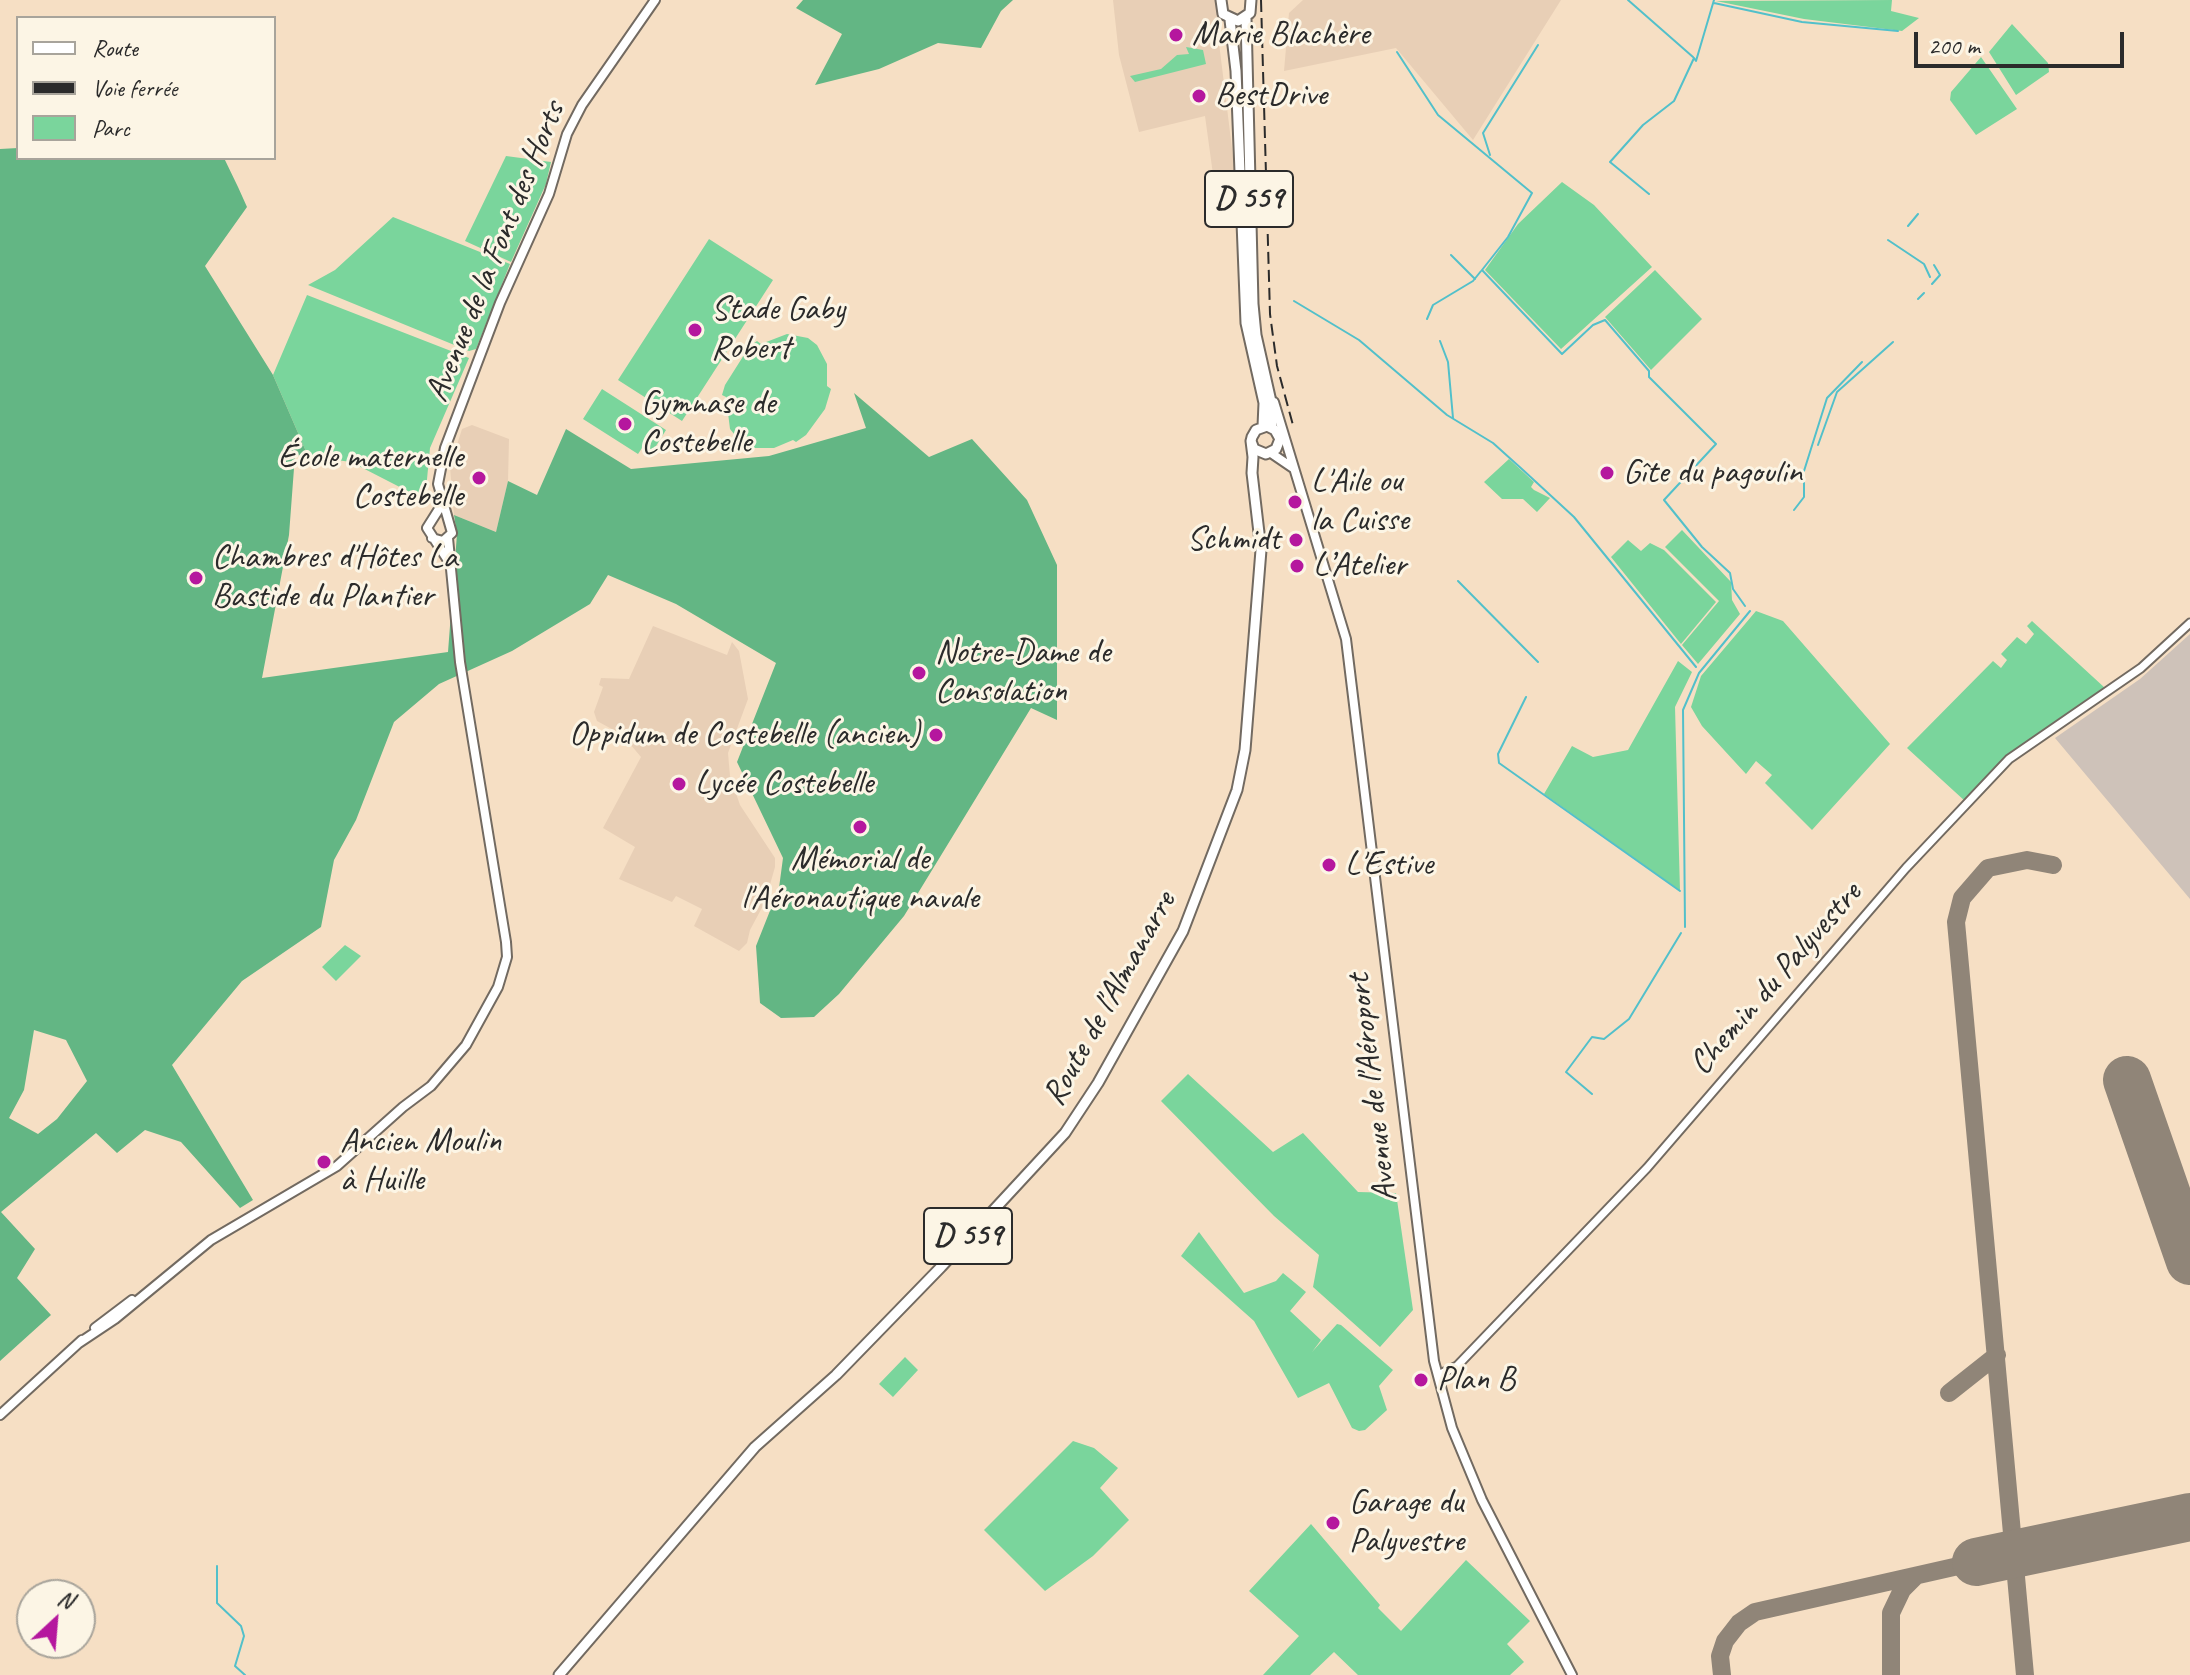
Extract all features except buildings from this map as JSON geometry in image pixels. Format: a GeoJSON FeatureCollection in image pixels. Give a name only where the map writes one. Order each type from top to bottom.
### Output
{"type":"FeatureCollection","features":[{"type":"Feature","properties":{"kind":"main road","name":"Avenue de la Font des Horts"},"geometry":{"type":"LineString","coordinates":[[435,517],[440,494],[439,472],[449,436],[500,303],[552,186],[567,134],[582,105],[655,0]]}},
{"type":"Feature","properties":{"kind":"main road"},"geometry":{"type":"LineString","coordinates":[[1221,0],[1221,10],[1230,20],[1246,18],[1254,2]]}},
{"type":"Feature","properties":{"kind":"main road","name":"D 559"},"geometry":{"type":"LineString","coordinates":[[1246,18],[1253,304],[1266,378],[1268,427]]}},
{"type":"Feature","properties":{"kind":"main road","name":"D 559"},"geometry":{"type":"LineString","coordinates":[[1230,20],[1236,71],[1246,323],[1268,427]]}},
{"type":"Feature","properties":{"kind":"main road","name":"Avenue de l'Aéroport"},"geometry":{"type":"LineString","coordinates":[[1266,378],[1346,639],[1419,1250],[1438,1375],[1452,1428],[1482,1500],[1572,1675]]}},
{"type":"Feature","properties":{"kind":"main road"},"geometry":{"type":"LineString","coordinates":[[1268,454],[1279,442],[1268,427],[1253,433],[1251,441],[1254,449],[1297,472]]}},
{"type":"Feature","properties":{"kind":"main road","name":"Route de l'Almanarre"},"geometry":{"type":"LineString","coordinates":[[559,1675],[741,1462],[876,1335],[1065,1133],[1084,1108],[1183,931],[1231,808],[1245,750],[1261,550],[1251,441]]}},
{"type":"Feature","properties":{"kind":"main road","name":"Avenue de l'Aéroport"},"geometry":{"type":"LineString","coordinates":[[1279,442],[1293,461]]}},
{"type":"Feature","properties":{"kind":"main road","name":"Route de l'Almanarre"},"geometry":{"type":"LineString","coordinates":[[1254,484],[1268,454]]}},
{"type":"Feature","properties":{"kind":"main road","name":"Avenue de la Font des Horts"},"geometry":{"type":"LineString","coordinates":[[440,494],[448,518]]}},
{"type":"Feature","properties":{"kind":"main road"},"geometry":{"type":"LineString","coordinates":[[0,1415],[79,1343],[115,1319],[221,1233],[337,1166],[431,1086],[466,1045],[498,987],[507,957],[506,942],[460,662],[448,538],[453,528],[448,518],[435,517],[428,525],[432,538],[450,564]]}},
{"type":"Feature","properties":{"kind":"main road"},"geometry":{"type":"LineString","coordinates":[[432,538],[448,538]]}},
{"type":"Feature","properties":{"kind":"street","name":"Chemin du Palyvestre"},"geometry":{"type":"LineString","coordinates":[[1438,1375],[1457,1366],[1647,1168],[1906,868],[2009,759],[2139,670],[2190,620]]}},
{"type":"Feature","properties":{"kind":"shaded area"},"geometry":{"type":"Polygon","coordinates":[[[1113,0],[1220,0],[1219,43],[1237,189],[1215,189],[1205,116],[1139,132],[1119,55],[1113,0]]]}},
{"type":"Feature","properties":{"kind":"shaded area"},"geometry":{"type":"Polygon","coordinates":[[[1303,0],[1561,0],[1473,140],[1396,48],[1284,71],[1289,13],[1303,0]]]}},
{"type":"Feature","properties":{"kind":"shaded area","name":"École maternelle Costebelle"},"geometry":{"type":"Polygon","coordinates":[[[472,425],[509,439],[508,481],[496,532],[454,515],[450,467],[462,429],[472,425]]]}},
{"type":"Feature","properties":{"kind":"shaded area","name":"Lycée Costebelle"},"geometry":{"type":"Polygon","coordinates":[[[653,626],[727,655],[732,642],[739,651],[748,699],[728,753],[730,776],[740,805],[775,858],[775,867],[765,902],[750,930],[747,943],[739,951],[694,926],[702,909],[676,896],[672,902],[619,879],[635,847],[603,828],[641,757],[630,744],[632,740],[597,721],[594,712],[603,687],[599,685],[601,678],[629,679],[653,626]]]}},
{"type":"Feature","properties":{"kind":"shaded area"},"geometry":{"type":"Polygon","coordinates":[[[2190,634],[2190,899],[2055,738],[2140,679],[2190,634]]]}},
{"type":"Feature","properties":{"kind":"green space"},"geometry":{"type":"Polygon","coordinates":[[[803,0],[1013,0],[1001,11],[981,48],[938,43],[879,69],[815,85],[842,34],[796,8],[803,0]]]}},
{"type":"Feature","properties":{"kind":"green space"},"geometry":{"type":"Polygon","coordinates":[[[1892,0],[1891,11],[1919,18],[1902,31],[1804,19],[1716,1],[1892,0]]]}},
{"type":"Feature","properties":{"kind":"green space"},"geometry":{"type":"Polygon","coordinates":[[[2012,24],[2048,63],[2049,72],[2016,95],[1989,52],[2012,24]]]}},
{"type":"Feature","properties":{"kind":"green space"},"geometry":{"type":"Polygon","coordinates":[[[1186,47],[1203,50],[1206,64],[1135,82],[1130,76],[1161,69],[1177,55],[1189,54],[1186,47]]]}},
{"type":"Feature","properties":{"kind":"green space"},"geometry":{"type":"Polygon","coordinates":[[[1981,57],[2017,109],[1976,135],[1950,100],[1951,92],[1981,57]]]}},
{"type":"Feature","properties":{"kind":"green space"},"geometry":{"type":"Polygon","coordinates":[[[16,148],[16,160],[225,160],[247,207],[205,266],[273,375],[308,456],[295,455],[289,535],[262,678],[448,652],[457,534],[454,515],[496,532],[508,481],[537,495],[566,429],[631,469],[769,456],[866,428],[854,393],[929,457],[972,439],[1027,500],[1057,565],[1057,720],[1031,708],[904,916],[839,994],[814,1017],[781,1018],[760,1003],[756,946],[779,888],[783,858],[737,762],[776,663],[676,604],[608,575],[590,604],[512,651],[439,684],[394,722],[356,820],[334,860],[321,927],[242,981],[172,1065],[253,1200],[240,1208],[181,1142],[145,1130],[117,1153],[96,1133],[1,1212],[35,1249],[17,1278],[51,1315],[0,1361],[0,149],[16,148]],[[34,1030],[24,1090],[9,1118],[38,1134],[57,1119],[87,1081],[66,1040],[34,1030]]]}},
{"type":"Feature","properties":{"kind":"green space"},"geometry":{"type":"Polygon","coordinates":[[[506,156],[551,162],[546,184],[511,262],[465,241],[506,156]]]}},
{"type":"Feature","properties":{"kind":"green space"},"geometry":{"type":"Polygon","coordinates":[[[1562,182],[1594,205],[1652,267],[1561,349],[1485,270],[1518,224],[1562,182]]]}},
{"type":"Feature","properties":{"kind":"green space"},"geometry":{"type":"Polygon","coordinates":[[[393,217],[510,264],[476,349],[469,351],[308,285],[335,270],[393,217]]]}},
{"type":"Feature","properties":{"kind":"green space","name":"Stade Gaby Robert"},"geometry":{"type":"Polygon","coordinates":[[[709,239],[773,280],[682,421],[618,380],[709,239]]]}},
{"type":"Feature","properties":{"kind":"green space"},"geometry":{"type":"Polygon","coordinates":[[[1655,270],[1702,319],[1651,370],[1605,317],[1655,270]]]}},
{"type":"Feature","properties":{"kind":"green space"},"geometry":{"type":"Polygon","coordinates":[[[307,295],[469,358],[430,448],[425,500],[351,462],[308,456],[273,375],[307,295]]]}},
{"type":"Feature","properties":{"kind":"green space"},"geometry":{"type":"Polygon","coordinates":[[[787,334],[808,338],[817,345],[827,364],[827,386],[831,389],[825,409],[806,435],[796,442],[793,440],[774,448],[743,445],[730,429],[726,397],[722,395],[725,385],[749,347],[757,341],[761,344],[787,334]]]}},
{"type":"Feature","properties":{"kind":"green space","name":"Gymnase de Costebelle"},"geometry":{"type":"Polygon","coordinates":[[[602,389],[666,430],[651,454],[642,448],[638,454],[583,419],[602,389]]]}},
{"type":"Feature","properties":{"kind":"green space"},"geometry":{"type":"Polygon","coordinates":[[[1509,459],[1534,482],[1531,487],[1534,490],[1550,498],[1537,512],[1523,499],[1502,499],[1484,482],[1509,459]]]}},
{"type":"Feature","properties":{"kind":"green space"},"geometry":{"type":"Polygon","coordinates":[[[1682,530],[1731,582],[1732,600],[1740,614],[1698,664],[1682,645],[1719,601],[1665,547],[1682,530]]]}},
{"type":"Feature","properties":{"kind":"green space"},"geometry":{"type":"Polygon","coordinates":[[[1628,540],[1641,551],[1650,543],[1664,550],[1716,602],[1681,644],[1611,557],[1628,540]]]}},
{"type":"Feature","properties":{"kind":"green space"},"geometry":{"type":"Polygon","coordinates":[[[1756,611],[1783,621],[1890,744],[1812,830],[1765,783],[1772,775],[1756,761],[1746,774],[1702,726],[1691,707],[1701,676],[1756,611]]]}},
{"type":"Feature","properties":{"kind":"green space"},"geometry":{"type":"Polygon","coordinates":[[[2032,621],[2105,688],[2007,757],[1966,802],[1907,748],[1993,661],[2001,668],[2007,660],[2001,654],[2017,637],[2026,644],[2034,634],[2027,626],[2032,621]]]}},
{"type":"Feature","properties":{"kind":"green space"},"geometry":{"type":"Polygon","coordinates":[[[1678,661],[1692,672],[1675,707],[1680,891],[1544,794],[1572,746],[1593,757],[1628,750],[1678,661]]]}},
{"type":"Feature","properties":{"kind":"green space"},"geometry":{"type":"Polygon","coordinates":[[[345,945],[361,956],[336,981],[322,967],[345,945]]]}},
{"type":"Feature","properties":{"kind":"green space"},"geometry":{"type":"Polygon","coordinates":[[[1188,1074],[1273,1152],[1303,1133],[1358,1192],[1396,1193],[1413,1310],[1380,1347],[1313,1287],[1319,1255],[1274,1216],[1161,1101],[1188,1074]]]}},
{"type":"Feature","properties":{"kind":"green space"},"geometry":{"type":"Polygon","coordinates":[[[1199,1232],[1244,1293],[1276,1281],[1283,1273],[1306,1292],[1290,1311],[1321,1340],[1312,1352],[1337,1324],[1393,1370],[1379,1386],[1387,1410],[1365,1430],[1359,1431],[1352,1428],[1329,1383],[1298,1398],[1254,1321],[1181,1256],[1199,1232]]]}},
{"type":"Feature","properties":{"kind":"green space"},"geometry":{"type":"Polygon","coordinates":[[[905,1357],[918,1370],[893,1397],[879,1384],[905,1357]]]}},
{"type":"Feature","properties":{"kind":"green space"},"geometry":{"type":"Polygon","coordinates":[[[1073,1441],[1094,1448],[1118,1468],[1100,1488],[1129,1520],[1093,1556],[1045,1591],[984,1530],[1073,1441]]]}},
{"type":"Feature","properties":{"kind":"green space"},"geometry":{"type":"Polygon","coordinates":[[[1311,1524],[1380,1605],[1378,1608],[1401,1631],[1466,1560],[1530,1621],[1507,1644],[1524,1662],[1510,1675],[1358,1675],[1334,1652],[1310,1675],[1263,1675],[1299,1636],[1249,1591],[1311,1524]]]}},
{"type":"Feature","properties":{"kind":"waterway"},"geometry":{"type":"LineString","coordinates":[[1628,0],[1693,57]]}},
{"type":"Feature","properties":{"kind":"waterway"},"geometry":{"type":"LineString","coordinates":[[1649,194],[1610,162],[1643,125],[1674,101],[1694,58],[1696,61],[1714,0]]}},
{"type":"Feature","properties":{"kind":"waterway"},"geometry":{"type":"LineString","coordinates":[[1714,3],[1802,22],[1898,31]]}},
{"type":"Feature","properties":{"kind":"waterway"},"geometry":{"type":"LineString","coordinates":[[1490,155],[1483,133],[1538,45]]}},
{"type":"Feature","properties":{"kind":"waterway"},"geometry":{"type":"LineString","coordinates":[[1397,52],[1438,115],[1532,193],[1508,237],[1482,270],[1562,354],[1593,325],[1605,320],[1649,371],[1649,377],[1716,444],[1664,500],[1702,547],[1730,573],[1733,589],[1745,606]]}},
{"type":"Feature","properties":{"kind":"waterway"},"geometry":{"type":"LineString","coordinates":[[1908,226],[1918,214]]}},
{"type":"Feature","properties":{"kind":"waterway"},"geometry":{"type":"LineString","coordinates":[[1888,240],[1924,264],[1930,277]]}},
{"type":"Feature","properties":{"kind":"waterway"},"geometry":{"type":"LineString","coordinates":[[1451,255],[1475,279]]}},
{"type":"Feature","properties":{"kind":"waterway"},"geometry":{"type":"LineString","coordinates":[[1932,284],[1940,275],[1934,265]]}},
{"type":"Feature","properties":{"kind":"waterway"},"geometry":{"type":"LineString","coordinates":[[1427,319],[1433,305],[1473,281],[1481,271]]}},
{"type":"Feature","properties":{"kind":"waterway"},"geometry":{"type":"LineString","coordinates":[[1918,299],[1924,293]]}},
{"type":"Feature","properties":{"kind":"waterway"},"geometry":{"type":"LineString","coordinates":[[1294,301],[1359,340],[1447,415],[1493,443],[1523,470],[1574,517],[1696,667]]}},
{"type":"Feature","properties":{"kind":"waterway"},"geometry":{"type":"LineString","coordinates":[[1440,341],[1448,362],[1453,418]]}},
{"type":"Feature","properties":{"kind":"waterway"},"geometry":{"type":"LineString","coordinates":[[1818,445],[1837,392],[1893,342]]}},
{"type":"Feature","properties":{"kind":"waterway"},"geometry":{"type":"LineString","coordinates":[[1804,471],[1827,398],[1862,362]]}},
{"type":"Feature","properties":{"kind":"waterway"},"geometry":{"type":"LineString","coordinates":[[1794,510],[1804,497],[1804,481]]}},
{"type":"Feature","properties":{"kind":"waterway"},"geometry":{"type":"LineString","coordinates":[[1458,581],[1538,662]]}},
{"type":"Feature","properties":{"kind":"waterway"},"geometry":{"type":"LineString","coordinates":[[1685,927],[1683,710],[1699,673],[1750,611]]}},
{"type":"Feature","properties":{"kind":"waterway"},"geometry":{"type":"LineString","coordinates":[[1526,697],[1498,754],[1499,763],[1680,891]]}},
{"type":"Feature","properties":{"kind":"waterway"},"geometry":{"type":"LineString","coordinates":[[1592,1094],[1566,1072],[1592,1037],[1604,1039],[1629,1019],[1681,933]]}},
{"type":"Feature","properties":{"kind":"waterway"},"geometry":{"type":"LineString","coordinates":[[217,1566],[217,1603],[241,1626],[244,1636],[235,1666],[245,1675]]}},
{"type":"Feature","properties":{"kind":"taxiway"},"geometry":{"type":"LineString","coordinates":[[2025,1675],[1956,922],[1962,898],[1988,868],[2027,860],[2053,865]]}},
{"type":"Feature","properties":{"kind":"taxiway"},"geometry":{"type":"LineString","coordinates":[[1949,1393],[1997,1355]]}},
{"type":"Feature","properties":{"kind":"taxiway"},"geometry":{"type":"LineString","coordinates":[[1722,1675],[1720,1656],[1725,1641],[1739,1623],[1755,1612],[1976,1562]]}},
{"type":"Feature","properties":{"kind":"taxiway"},"geometry":{"type":"LineString","coordinates":[[1891,1675],[1891,1613],[1902,1590],[1916,1576]]}},
{"type":"Feature","properties":{"kind":"runway"},"geometry":{"type":"LineString","coordinates":[[2127,1080],[2190,1261]]}},
{"type":"Feature","properties":{"kind":"runway"},"geometry":{"type":"LineString","coordinates":[[1976,1562],[2190,1517]]}},
{"type":"Feature","properties":{"kind":"railway"},"geometry":{"type":"LineString","coordinates":[[1261,0],[1270,314],[1277,366],[1294,429]]}},
{"type":"Feature","properties":{"kind":"place","name":"Marie Blachère"},"geometry":{"type":"Point","coordinates":[1176,35]}},
{"type":"Feature","properties":{"kind":"place","name":"BestDrive"},"geometry":{"type":"Point","coordinates":[1199,96]}},
{"type":"Feature","properties":{"kind":"place","name":"Stade Gaby Robert"},"geometry":{"type":"Point","coordinates":[695,330]}},
{"type":"Feature","properties":{"kind":"place","name":"Gymnase de Costebelle"},"geometry":{"type":"Point","coordinates":[625,424]}},
{"type":"Feature","properties":{"kind":"place","name":"Gîte du pagoulin"},"geometry":{"type":"Point","coordinates":[1607,473]}},
{"type":"Feature","properties":{"kind":"place","name":"École maternelle Costebelle"},"geometry":{"type":"Point","coordinates":[479,478]}},
{"type":"Feature","properties":{"kind":"place","name":"L'Aile ou la Cuisse"},"geometry":{"type":"Point","coordinates":[1295,502]}},
{"type":"Feature","properties":{"kind":"place","name":"Schmidt"},"geometry":{"type":"Point","coordinates":[1296,540]}},
{"type":"Feature","properties":{"kind":"place","name":"L’Atelier"},"geometry":{"type":"Point","coordinates":[1297,566]}},
{"type":"Feature","properties":{"kind":"place","name":"Chambres d'Hôtes La Bastide du Plantier"},"geometry":{"type":"Point","coordinates":[196,578]}},
{"type":"Feature","properties":{"kind":"place","name":"Notre-Dame de Consolation"},"geometry":{"type":"Point","coordinates":[919,673]}},
{"type":"Feature","properties":{"kind":"place","name":"Oppidum de Costebelle (ancien)"},"geometry":{"type":"Point","coordinates":[936,735]}},
{"type":"Feature","properties":{"kind":"place","name":"Lycée Costebelle"},"geometry":{"type":"Point","coordinates":[679,784]}},
{"type":"Feature","properties":{"kind":"place","name":"Mémorial de l'Aéronautique navale"},"geometry":{"type":"Point","coordinates":[860,827]}},
{"type":"Feature","properties":{"kind":"place","name":"L'Estive"},"geometry":{"type":"Point","coordinates":[1329,865]}},
{"type":"Feature","properties":{"kind":"place","name":"Ancien Moulin à Huille"},"geometry":{"type":"Point","coordinates":[324,1162]}},
{"type":"Feature","properties":{"kind":"place","name":"Plan B"},"geometry":{"type":"Point","coordinates":[1421,1380]}},
{"type":"Feature","properties":{"kind":"place","name":"Garage du Palyvestre"},"geometry":{"type":"Point","coordinates":[1333,1523]}}]}
